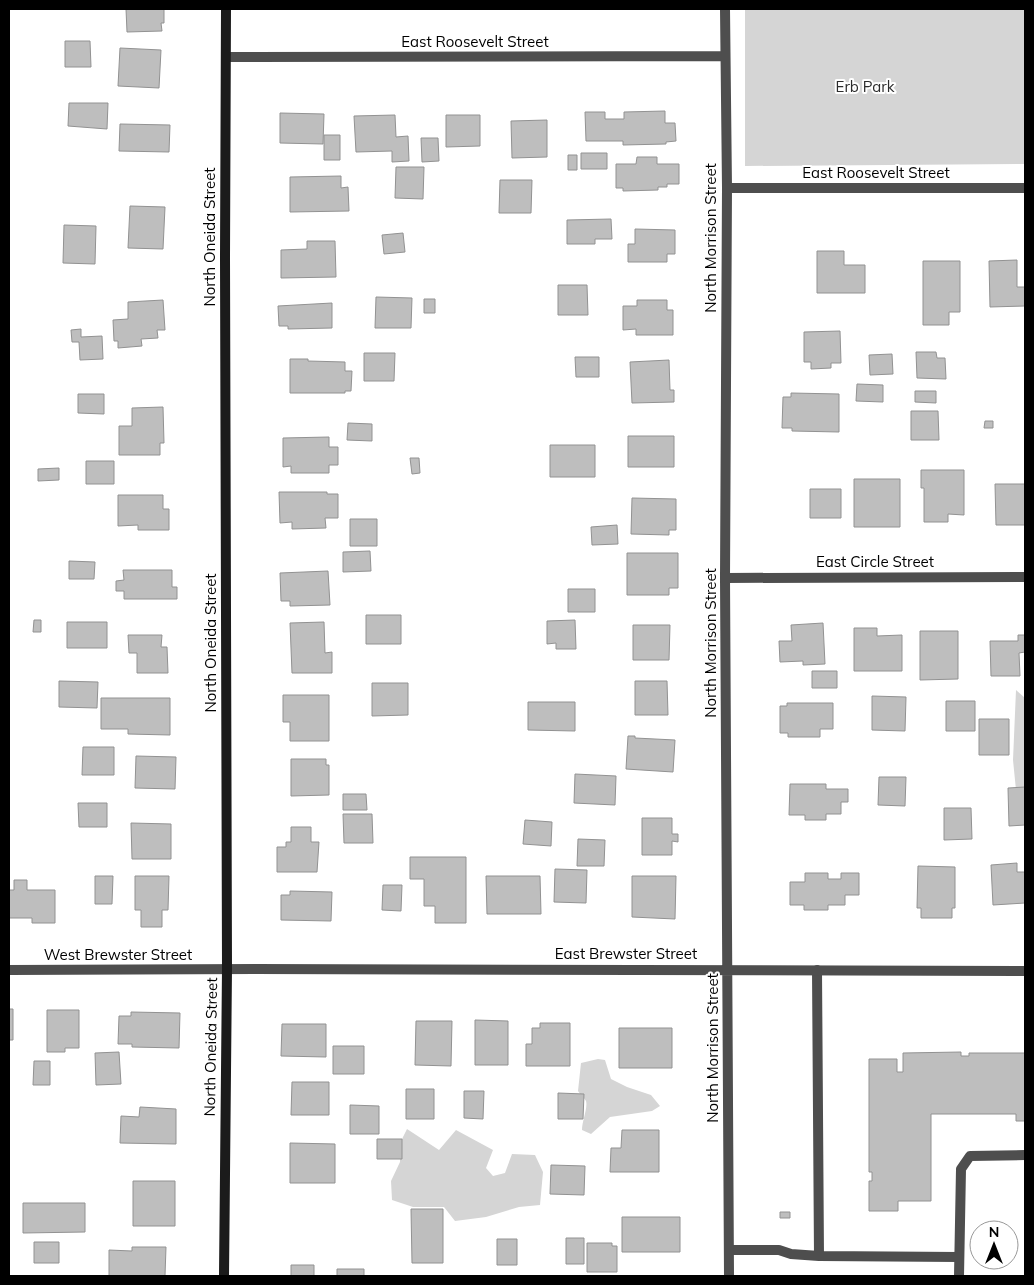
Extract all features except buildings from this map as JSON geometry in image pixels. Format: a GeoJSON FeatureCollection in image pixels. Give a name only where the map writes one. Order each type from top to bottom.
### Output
{"type":"FeatureCollection","features":[{"type":"Feature","properties":{"kind":"main road","name":"North Oneida Street"},"geometry":{"type":"LineString","coordinates":[[224,1276],[227,969],[224,268],[226,9]]}},
{"type":"Feature","properties":{"kind":"street","name":"North Morrison Street"},"geometry":{"type":"LineString","coordinates":[[725,9],[729,1276]]}},
{"type":"Feature","properties":{"kind":"street","name":"East Roosevelt Street"},"geometry":{"type":"LineString","coordinates":[[226,57],[725,56]]}},
{"type":"Feature","properties":{"kind":"street","name":"East Roosevelt Street"},"geometry":{"type":"LineString","coordinates":[[727,188],[1025,188]]}},
{"type":"Feature","properties":{"kind":"street","name":"East Circle Street"},"geometry":{"type":"LineString","coordinates":[[726,578],[1025,577]]}},
{"type":"Feature","properties":{"kind":"street","name":"East Brewster Street"},"geometry":{"type":"LineString","coordinates":[[227,969],[1025,971]]}},
{"type":"Feature","properties":{"kind":"street","name":"West Brewster Street"},"geometry":{"type":"LineString","coordinates":[[9,970],[227,969]]}},
{"type":"Feature","properties":{"kind":"street"},"geometry":{"type":"LineString","coordinates":[[818,970],[819,1256]]}},
{"type":"Feature","properties":{"kind":"street"},"geometry":{"type":"LineString","coordinates":[[959,1276],[960,1169],[970,1156],[1025,1155]]}},
{"type":"Feature","properties":{"kind":"street"},"geometry":{"type":"LineString","coordinates":[[729,1250],[779,1250],[791,1254],[819,1256],[959,1257]]}},
{"type":"Feature","properties":{"kind":"green space","name":"Erb Park"},"geometry":{"type":"Polygon","coordinates":[[[745,9],[1025,9],[1025,164],[745,166],[745,9]]]}},
{"type":"Feature","properties":{"kind":"green space"},"geometry":{"type":"Polygon","coordinates":[[[1016,690],[1025,698],[1025,797],[1016,790],[1013,760],[1016,690]]]}},
{"type":"Feature","properties":{"kind":"green space"},"geometry":{"type":"Polygon","coordinates":[[[598,1059],[605,1060],[611,1079],[651,1095],[660,1106],[652,1111],[610,1117],[591,1134],[582,1130],[586,1101],[578,1091],[581,1063],[598,1059]]]}},
{"type":"Feature","properties":{"kind":"green space"},"geometry":{"type":"Polygon","coordinates":[[[407,1129],[439,1150],[456,1130],[493,1150],[486,1168],[493,1176],[505,1173],[512,1154],[535,1155],[543,1172],[540,1205],[519,1207],[486,1217],[455,1221],[444,1207],[413,1207],[392,1200],[391,1181],[400,1162],[400,1143],[407,1129]]]}}]}
